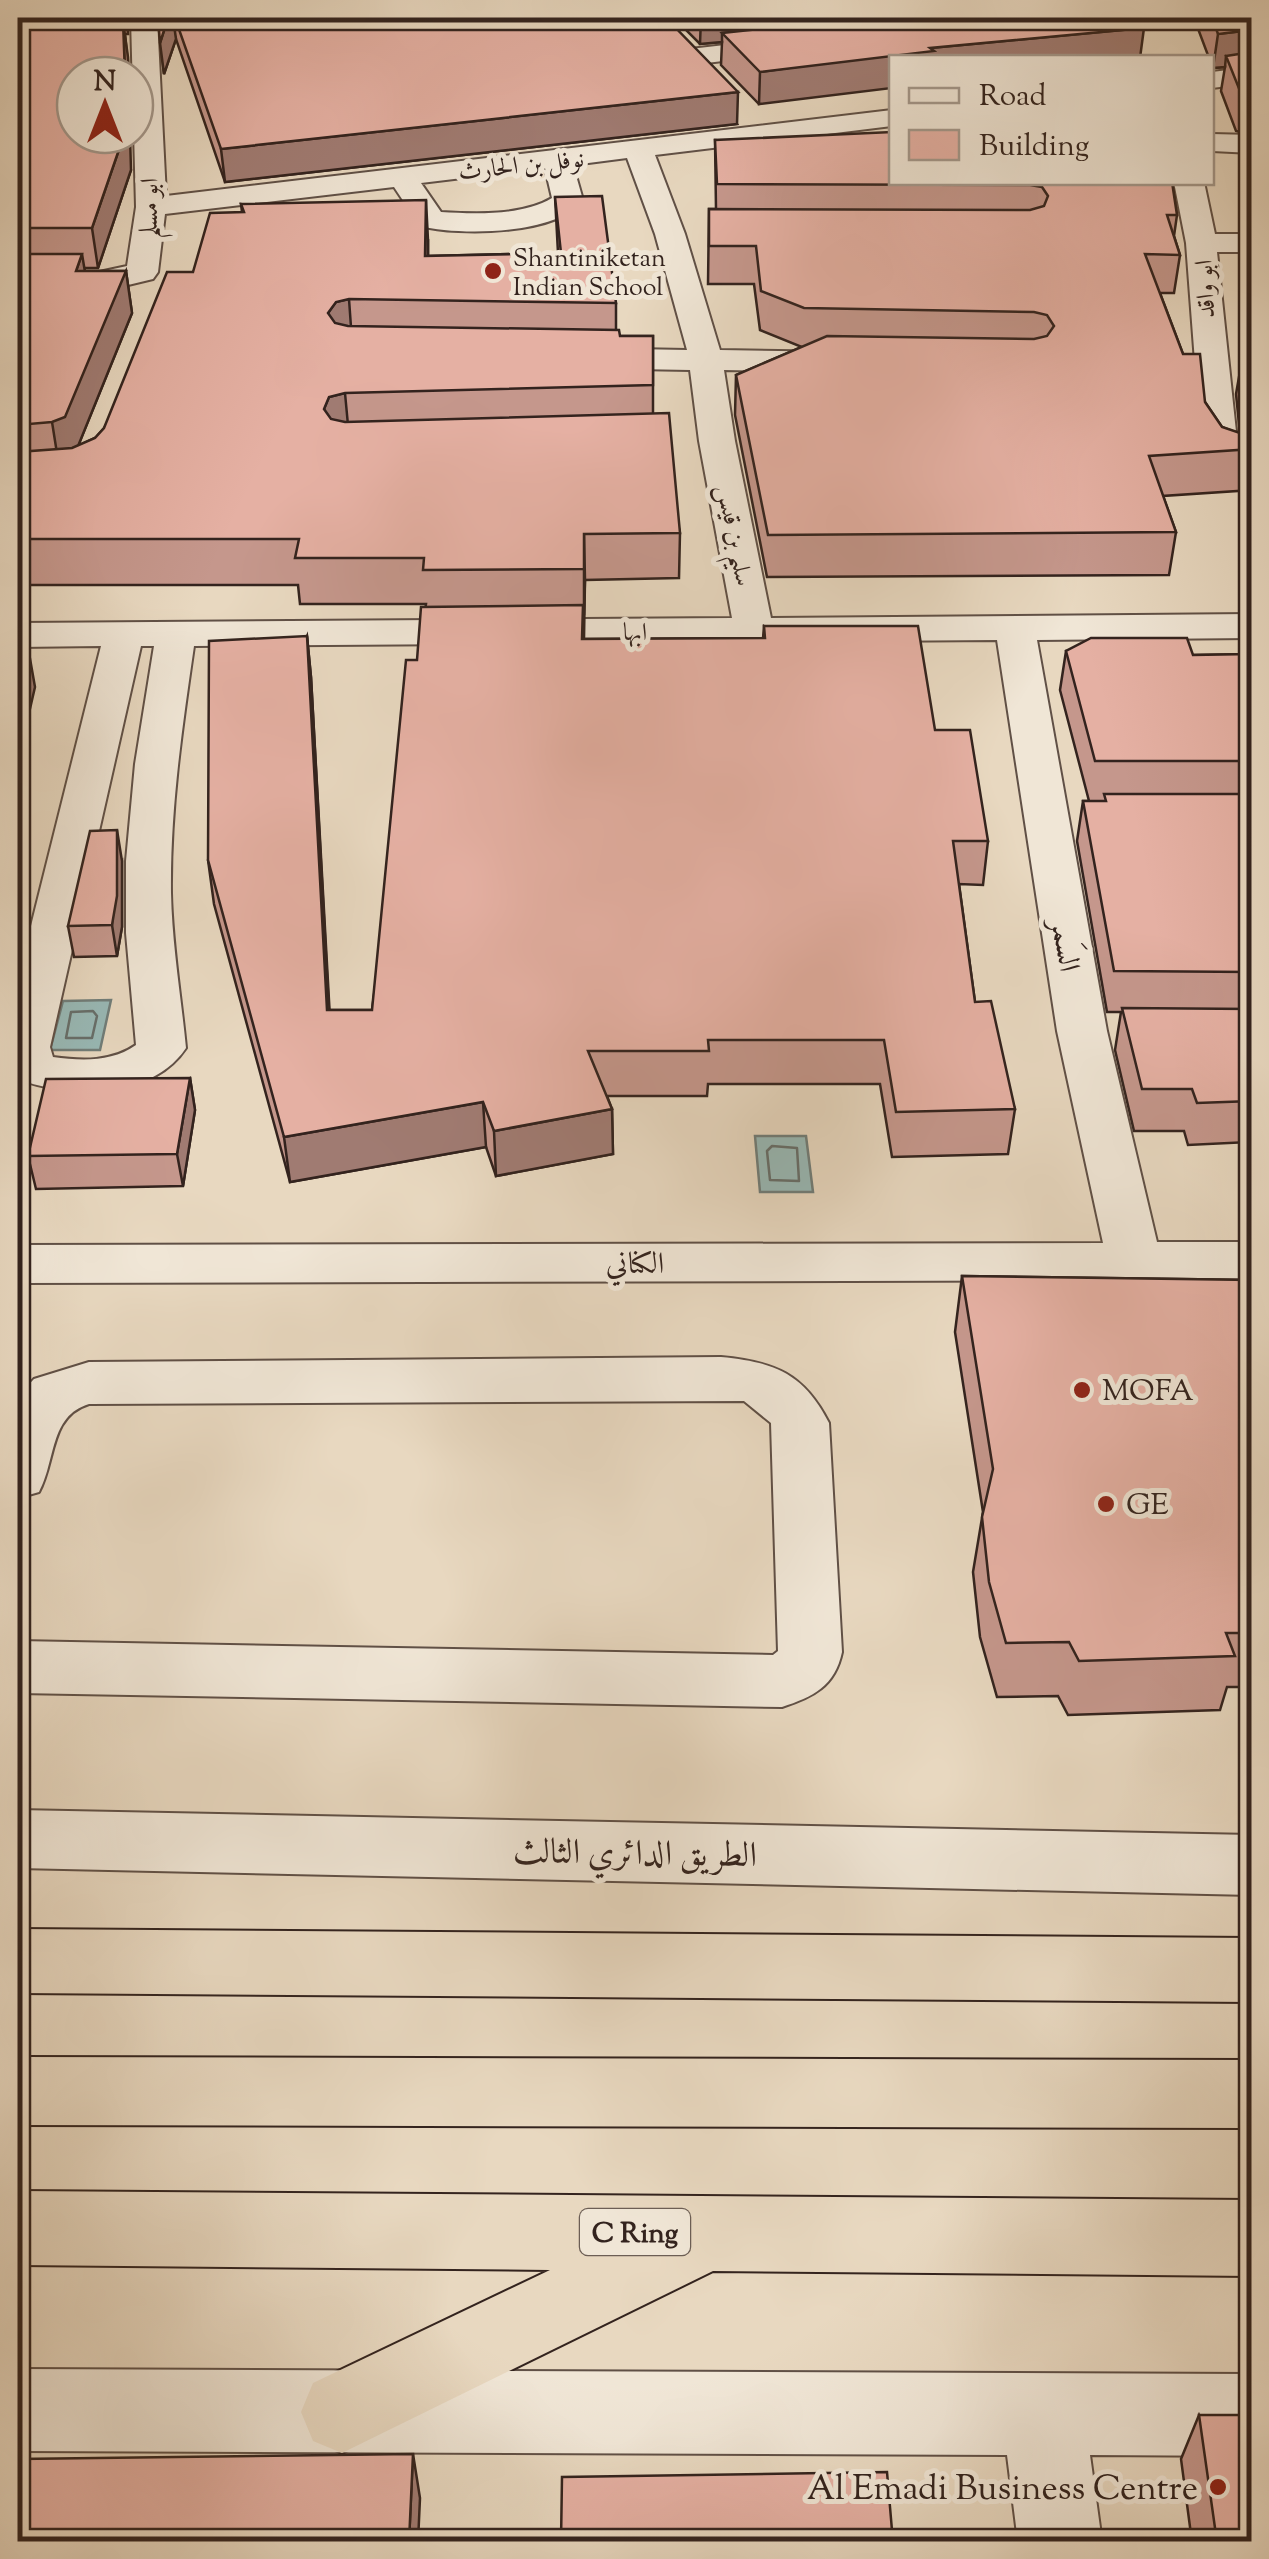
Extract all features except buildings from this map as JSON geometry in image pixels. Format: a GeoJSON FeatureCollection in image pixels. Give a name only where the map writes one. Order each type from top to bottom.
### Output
{"type":"FeatureCollection","features":[{"type":"Feature","properties":{"kind":"highway"},"geometry":{"type":"LineString","coordinates":[[18,1961],[1252,1970]]}},
{"type":"Feature","properties":{"kind":"highway"},"geometry":{"type":"LineString","coordinates":[[18,2091],[1252,2094]]}},
{"type":"Feature","properties":{"kind":"highway","name":"C Ring"},"geometry":{"type":"LineString","coordinates":[[18,2228],[1252,2238]]}},
{"type":"Feature","properties":{"kind":"highway"},"geometry":{"type":"LineString","coordinates":[[342,2412],[710,2233]]}},
{"type":"Feature","properties":{"kind":"street"},"geometry":{"type":"LineString","coordinates":[[110,46],[144,31]]}},
{"type":"Feature","properties":{"kind":"street","name":"ابو مسلم"},"geometry":{"type":"LineString","coordinates":[[18,282],[150,286],[144,31]]}},
{"type":"Feature","properties":{"kind":"street"},"geometry":{"type":"LineString","coordinates":[[667,31],[715,82]]}},
{"type":"Feature","properties":{"kind":"street"},"geometry":{"type":"LineString","coordinates":[[690,57],[820,42]]}},
{"type":"Feature","properties":{"kind":"street"},"geometry":{"type":"LineString","coordinates":[[1214,80],[1252,76]]}},
{"type":"Feature","properties":{"kind":"street"},"geometry":{"type":"LineString","coordinates":[[740,108],[766,133]]}},
{"type":"Feature","properties":{"kind":"street","name":"نوفل بن الحارث"},"geometry":{"type":"LineString","coordinates":[[150,207],[889,118]]}},
{"type":"Feature","properties":{"kind":"street"},"geometry":{"type":"LineString","coordinates":[[1214,144],[1252,144]]}},
{"type":"Feature","properties":{"kind":"street","name":"سليم بن قيس"},"geometry":{"type":"LineString","coordinates":[[639,150],[670,234],[706,359],[717,441],[754,630]]}},
{"type":"Feature","properties":{"kind":"street"},"geometry":{"type":"LineString","coordinates":[[402,177],[432,220],[542,214],[559,211],[568,200],[557,160]]}},
{"type":"Feature","properties":{"kind":"street","name":"ابو واقد"},"geometry":{"type":"LineString","coordinates":[[1190,185],[1222,336],[1219,441],[1230,457],[1252,468]]}},
{"type":"Feature","properties":{"kind":"street"},"geometry":{"type":"LineString","coordinates":[[670,234],[710,234]]}},
{"type":"Feature","properties":{"kind":"street","name":"ابو واقد"},"geometry":{"type":"LineString","coordinates":[[1202,242],[1252,243]]}},
{"type":"Feature","properties":{"kind":"street"},"geometry":{"type":"LineString","coordinates":[[548,357],[877,362]]}},
{"type":"Feature","properties":{"kind":"street","name":"سليم بن قيس"},"geometry":{"type":"LineString","coordinates":[[678,442],[717,441]]}},
{"type":"Feature","properties":{"kind":"street","name":"السَمر"},"geometry":{"type":"LineString","coordinates":[[1016,625],[1063,818],[1101,1031],[1134,1262]]}},
{"type":"Feature","properties":{"kind":"street","name":"ابها"},"geometry":{"type":"LineString","coordinates":[[18,635],[1252,626]]}},
{"type":"Feature","properties":{"kind":"street"},"geometry":{"type":"LineString","coordinates":[[124,634],[24,1047],[28,1064],[50,1074],[136,1069],[157,1056],[161,1048],[148,899],[153,775],[176,634]]}},
{"type":"Feature","properties":{"kind":"street"},"geometry":{"type":"LineString","coordinates":[[102,725],[161,724]]}},
{"type":"Feature","properties":{"kind":"street","name":"الكناني"},"geometry":{"type":"LineString","coordinates":[[18,1264],[1252,1262]]}},
{"type":"Feature","properties":{"kind":"street"},"geometry":{"type":"LineString","coordinates":[[18,1476],[34,1412],[56,1391],[72,1386],[739,1379],[772,1389],[785,1398],[800,1423],[810,1652],[807,1666],[782,1681],[18,1667]]}},
{"type":"Feature","properties":{"kind":"street","name":"الطريق الدائري الثالث"},"geometry":{"type":"LineString","coordinates":[[25,1833],[1252,1865]]}},
{"type":"Feature","properties":{"kind":"street"},"geometry":{"type":"LineString","coordinates":[[18,2410],[1252,2415]]}},
{"type":"Feature","properties":{"kind":"street"},"geometry":{"type":"LineString","coordinates":[[1044,2412],[1060,2542]]}},
{"type":"Feature","properties":{"kind":"water"},"geometry":{"type":"Polygon","coordinates":[[[111,1000],[100,1050],[50,1050],[63,1001],[111,1000]]]}},
{"type":"Feature","properties":{"kind":"water"},"geometry":{"type":"Polygon","coordinates":[[[755,1136],[806,1136],[813,1192],[760,1192],[755,1136]]]}},
{"type":"Feature","properties":{"kind":"place","name":"Shantiniketan Indian School"},"geometry":{"type":"Point","coordinates":[493,271]}},
{"type":"Feature","properties":{"kind":"place","name":"MOFA"},"geometry":{"type":"Point","coordinates":[1082,1390]}},
{"type":"Feature","properties":{"kind":"place","name":"GE"},"geometry":{"type":"Point","coordinates":[1106,1504]}},
{"type":"Feature","properties":{"kind":"place","name":"Al Emadi Business Centre"},"geometry":{"type":"Point","coordinates":[1218,2487]}}]}
